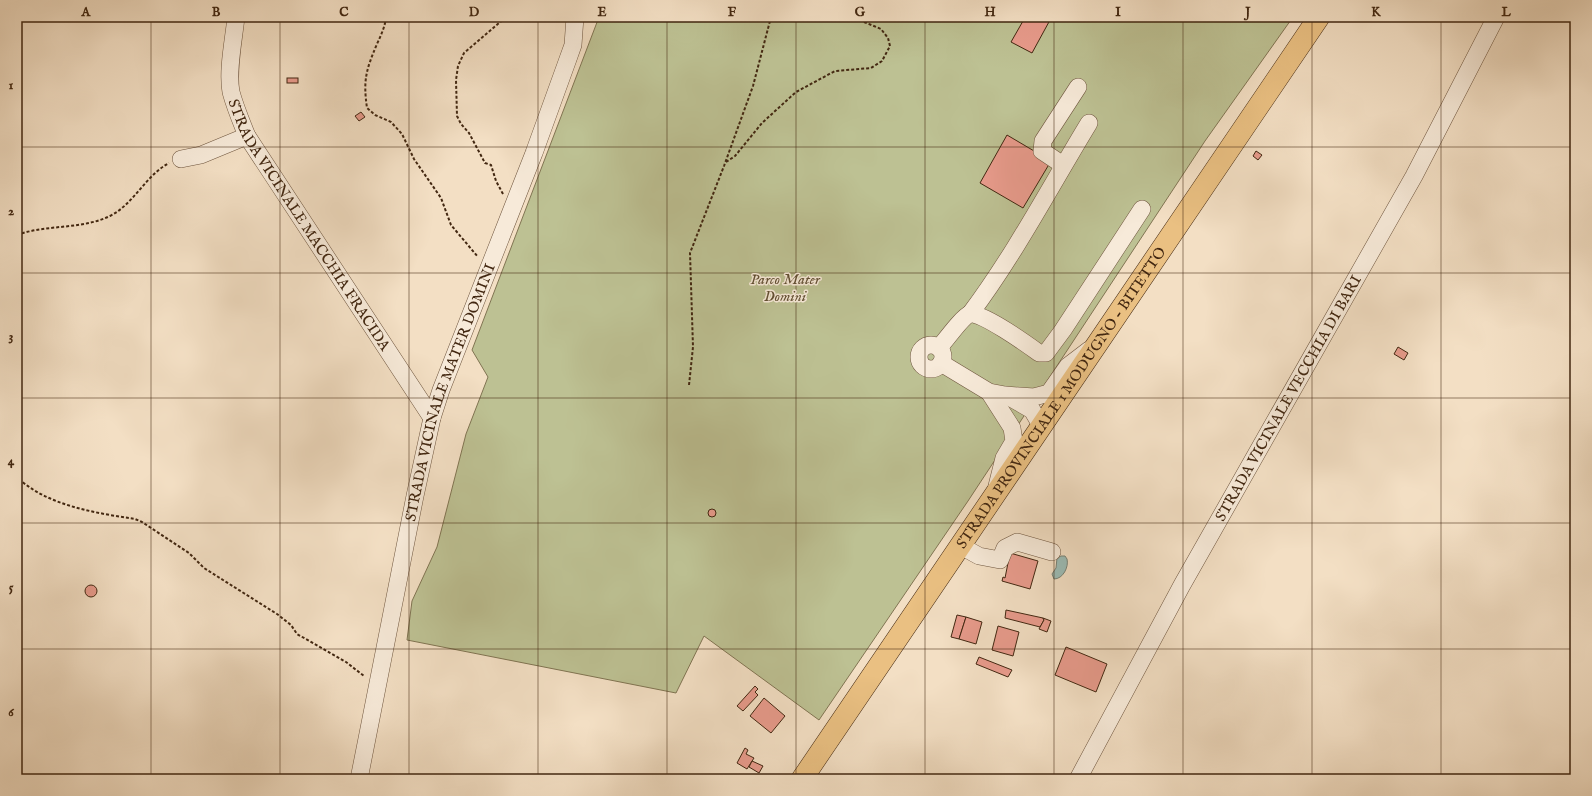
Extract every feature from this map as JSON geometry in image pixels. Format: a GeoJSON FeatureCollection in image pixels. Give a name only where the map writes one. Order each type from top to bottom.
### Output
{"type":"FeatureCollection","features":[{"type":"Feature","properties":{"kind":"main road","name":"STRADA PROVINCIALE 1 MODUGNO - BITETTO"},"geometry":{"type":"LineString","coordinates":[[802,779],[1320,17]]}},
{"type":"Feature","properties":{"kind":"street","name":"STRADA VICINALE MACCHIA FRACIDA"},"geometry":{"type":"LineString","coordinates":[[236,17],[231,66],[231,90],[237,111],[247,136],[339,274],[432,418]]}},
{"type":"Feature","properties":{"kind":"street","name":"STRADA VICINALE MATER DOMINI"},"geometry":{"type":"LineString","coordinates":[[359,779],[415,496],[432,418],[441,390],[534,153],[573,45],[575,17]]}},
{"type":"Feature","properties":{"kind":"street","name":"STRADA VICINALE VECCHIA DI BARI"},"geometry":{"type":"LineString","coordinates":[[1078,779],[1182,585],[1414,176],[1496,17]]}},
{"type":"Feature","properties":{"kind":"street"},"geometry":{"type":"LineString","coordinates":[[1063,165],[1042,151],[1043,141],[1078,88]]}},
{"type":"Feature","properties":{"kind":"street"},"geometry":{"type":"LineString","coordinates":[[1042,427],[1010,414],[998,398],[940,356],[961,321],[970,314],[983,297],[1019,240],[1089,122]]}},
{"type":"Feature","properties":{"kind":"street"},"geometry":{"type":"LineString","coordinates":[[181,159],[201,155],[247,136]]}},
{"type":"Feature","properties":{"kind":"street"},"geometry":{"type":"LineString","coordinates":[[970,314],[975,313],[1039,352],[1046,353],[1063,330],[1142,209]]}},
{"type":"Feature","properties":{"kind":"street"},"geometry":{"type":"LineString","coordinates":[[998,398],[1034,397],[1049,393],[1068,366],[1097,344]]}},
{"type":"Feature","properties":{"kind":"street"},"geometry":{"type":"LineString","coordinates":[[994,498],[1004,458],[1014,441],[1012,428],[998,398]]}},
{"type":"Feature","properties":{"kind":"street"},"geometry":{"type":"LineString","coordinates":[[961,546],[979,556],[1000,560],[1005,548],[1017,542],[1052,552]]}},
{"type":"Feature","properties":{"kind":"path"},"geometry":{"type":"LineString","coordinates":[[386,17],[384,28],[369,63],[365,80],[368,108],[375,115],[391,122],[402,134],[414,159],[441,198],[451,225],[489,269]]}},
{"type":"Feature","properties":{"kind":"path"},"geometry":{"type":"LineString","coordinates":[[506,17],[464,53],[458,66],[456,80],[457,116],[461,124],[469,133],[485,163],[491,166],[496,181],[504,196],[513,208]]}},
{"type":"Feature","properties":{"kind":"path"},"geometry":{"type":"LineString","coordinates":[[689,385],[693,347],[690,254],[753,86],[771,17]]}},
{"type":"Feature","properties":{"kind":"path"},"geometry":{"type":"LineString","coordinates":[[725,163],[734,156],[762,123],[796,92],[836,71],[871,68],[882,61],[890,46],[888,38],[881,29],[852,17]]}},
{"type":"Feature","properties":{"kind":"path"},"geometry":{"type":"LineString","coordinates":[[17,235],[40,229],[83,224],[101,220],[110,216],[120,210],[162,167],[181,159]]}},
{"type":"Feature","properties":{"kind":"path"},"geometry":{"type":"LineString","coordinates":[[19,479],[29,488],[51,498],[92,512],[135,519],[142,522],[189,553],[204,568],[277,614],[291,625],[297,634],[346,662],[367,679],[378,683]]}},
{"type":"Feature","properties":{"kind":"green space","name":"Parco Mater Domini"},"geometry":{"type":"Polygon","coordinates":[[[599,17],[1293,17],[1205,141],[968,501],[819,720],[704,636],[676,693],[407,640],[412,601],[437,547],[466,434],[488,377],[472,350],[599,17]]]}},
{"type":"Feature","properties":{"kind":"water"},"geometry":{"type":"Polygon","coordinates":[[[1065,556],[1067,559],[1067,566],[1063,575],[1054,579],[1052,574],[1056,568],[1057,558],[1065,556]]]}},
{"type":"Feature","properties":{"kind":"building"},"geometry":{"type":"Polygon","coordinates":[[[1021,17],[1051,17],[1032,53],[1011,42],[1023,21],[1020,20],[1021,17]]]}},
{"type":"Feature","properties":{"kind":"building"},"geometry":{"type":"Polygon","coordinates":[[[287,78],[298,78],[298,83],[287,83],[287,78]]]}},
{"type":"Feature","properties":{"kind":"building"},"geometry":{"type":"Polygon","coordinates":[[[361,112],[365,117],[359,121],[355,116],[361,112]]]}},
{"type":"Feature","properties":{"kind":"building"},"geometry":{"type":"Polygon","coordinates":[[[1007,135],[1051,161],[1023,208],[980,183],[1007,135]]]}},
{"type":"Feature","properties":{"kind":"building"},"geometry":{"type":"Polygon","coordinates":[[[1256,151],[1262,155],[1258,160],[1253,156],[1256,151]]]}},
{"type":"Feature","properties":{"kind":"building"},"geometry":{"type":"Polygon","coordinates":[[[1398,347],[1408,353],[1404,360],[1394,354],[1398,347]]]}},
{"type":"Feature","properties":{"kind":"building"},"geometry":{"type":"Polygon","coordinates":[[[712,509],[715,510],[715,516],[712,517],[709,516],[708,513],[709,510],[712,509]]]}},
{"type":"Feature","properties":{"kind":"building"},"geometry":{"type":"Polygon","coordinates":[[[1010,553],[1038,561],[1030,589],[1002,581],[1003,577],[1005,578],[1010,553]]]}},
{"type":"Feature","properties":{"kind":"building"},"geometry":{"type":"Polygon","coordinates":[[[91,585],[95,587],[97,591],[95,595],[91,597],[87,595],[85,591],[87,587],[91,585]]]}},
{"type":"Feature","properties":{"kind":"building"},"geometry":{"type":"Polygon","coordinates":[[[1006,610],[1043,618],[1044,620],[1040,627],[1005,618],[1006,610]]]}},
{"type":"Feature","properties":{"kind":"building"},"geometry":{"type":"Polygon","coordinates":[[[957,615],[966,617],[959,639],[951,637],[957,615]]]}},
{"type":"Feature","properties":{"kind":"building"},"geometry":{"type":"Polygon","coordinates":[[[966,617],[982,622],[976,644],[959,639],[966,617]]]}},
{"type":"Feature","properties":{"kind":"building"},"geometry":{"type":"Polygon","coordinates":[[[1043,618],[1051,621],[1047,632],[1039,629],[1044,620],[1043,618]]]}},
{"type":"Feature","properties":{"kind":"building"},"geometry":{"type":"Polygon","coordinates":[[[998,626],[1019,632],[1013,656],[992,650],[998,626]]]}},
{"type":"Feature","properties":{"kind":"building"},"geometry":{"type":"Polygon","coordinates":[[[1066,647],[1107,664],[1096,692],[1055,675],[1066,647]]]}},
{"type":"Feature","properties":{"kind":"building"},"geometry":{"type":"Polygon","coordinates":[[[979,657],[1012,670],[1008,677],[976,664],[979,657]]]}},
{"type":"Feature","properties":{"kind":"building"},"geometry":{"type":"Polygon","coordinates":[[[755,686],[758,689],[755,692],[758,695],[743,711],[737,706],[755,686]]]}},
{"type":"Feature","properties":{"kind":"building"},"geometry":{"type":"Polygon","coordinates":[[[764,698],[785,716],[771,733],[750,716],[764,698]]]}},
{"type":"Feature","properties":{"kind":"building"},"geometry":{"type":"Polygon","coordinates":[[[745,748],[748,750],[746,754],[754,758],[747,769],[737,763],[745,748]]]}},
{"type":"Feature","properties":{"kind":"building"},"geometry":{"type":"Polygon","coordinates":[[[752,761],[763,766],[759,773],[749,767],[752,761]]]}}]}
